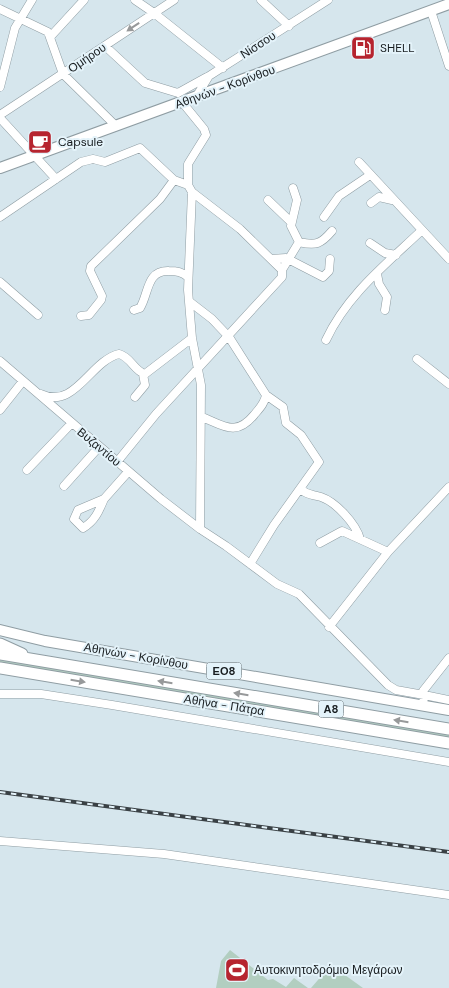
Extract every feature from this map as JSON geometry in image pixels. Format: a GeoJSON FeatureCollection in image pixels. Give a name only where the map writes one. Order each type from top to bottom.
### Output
{"type":"FeatureCollection","features":[{"type":"Feature","properties":{"kind":"highway"},"geometry":{"type":"LineString","coordinates":[[0,644],[37,661]]}},
{"type":"Feature","properties":{"kind":"highway","name":"Αθήνα - Πάτρα"},"geometry":{"type":"LineString","coordinates":[[0,654],[449,729]]}},
{"type":"Feature","properties":{"kind":"highway","name":"Αθήνα - Πάτρα"},"geometry":{"type":"LineString","coordinates":[[0,668],[449,743]]}},
{"type":"Feature","properties":{"kind":"highway"},"geometry":{"type":"LineString","coordinates":[[0,676],[30,673]]}},
{"type":"Feature","properties":{"kind":"main road","name":"Αθηνών - Κορίνθου"},"geometry":{"type":"LineString","coordinates":[[0,168],[449,4]]}},
{"type":"Feature","properties":{"kind":"main road","name":"Αθηνών - Κορίνθου"},"geometry":{"type":"LineString","coordinates":[[0,630],[45,641],[424,701],[449,710]]}},
{"type":"Feature","properties":{"kind":"street"},"geometry":{"type":"LineString","coordinates":[[0,87],[19,19],[32,0]]}},
{"type":"Feature","properties":{"kind":"street"},"geometry":{"type":"LineString","coordinates":[[51,36],[84,0]]}},
{"type":"Feature","properties":{"kind":"street"},"geometry":{"type":"LineString","coordinates":[[135,0],[222,68]]}},
{"type":"Feature","properties":{"kind":"street","name":"Ομήρου"},"geometry":{"type":"LineString","coordinates":[[0,116],[174,0]]}},
{"type":"Feature","properties":{"kind":"street"},"geometry":{"type":"LineString","coordinates":[[261,0],[289,26]]}},
{"type":"Feature","properties":{"kind":"street","name":"Νίσσου"},"geometry":{"type":"LineString","coordinates":[[196,97],[209,76],[328,0]]}},
{"type":"Feature","properties":{"kind":"street"},"geometry":{"type":"LineString","coordinates":[[0,9],[46,30],[51,36],[64,74],[116,126]]}},
{"type":"Feature","properties":{"kind":"street"},"geometry":{"type":"LineString","coordinates":[[431,11],[449,66]]}},
{"type":"Feature","properties":{"kind":"street"},"geometry":{"type":"LineString","coordinates":[[105,46],[145,83],[176,93],[180,93],[209,76]]}},
{"type":"Feature","properties":{"kind":"street"},"geometry":{"type":"LineString","coordinates":[[182,102],[204,128],[206,135],[188,164],[190,188],[188,277],[192,338],[201,385],[200,530]]}},
{"type":"Feature","properties":{"kind":"street"},"geometry":{"type":"LineString","coordinates":[[0,116],[56,179]]}},
{"type":"Feature","properties":{"kind":"street"},"geometry":{"type":"LineString","coordinates":[[0,217],[81,162],[93,159],[105,162],[140,148],[174,180],[190,188],[240,229],[282,270]]}},
{"type":"Feature","properties":{"kind":"street"},"geometry":{"type":"LineString","coordinates":[[359,162],[449,259]]}},
{"type":"Feature","properties":{"kind":"street"},"geometry":{"type":"LineString","coordinates":[[324,217],[339,196],[370,175]]}},
{"type":"Feature","properties":{"kind":"street"},"geometry":{"type":"LineString","coordinates":[[81,316],[89,315],[102,296],[90,271],[92,266],[160,199],[174,180]]}},
{"type":"Feature","properties":{"kind":"street"},"geometry":{"type":"LineString","coordinates":[[293,188],[296,200],[291,222],[292,231],[299,242],[314,245],[320,244],[332,231]]}},
{"type":"Feature","properties":{"kind":"street"},"geometry":{"type":"LineString","coordinates":[[371,204],[380,197],[387,198],[396,203]]}},
{"type":"Feature","properties":{"kind":"street"},"geometry":{"type":"LineString","coordinates":[[268,200],[291,222]]}},
{"type":"Feature","properties":{"kind":"street"},"geometry":{"type":"LineString","coordinates":[[326,340],[335,319],[353,295],[421,231]]}},
{"type":"Feature","properties":{"kind":"street"},"geometry":{"type":"LineString","coordinates":[[117,462],[156,414],[282,277],[282,270],[299,242]]}},
{"type":"Feature","properties":{"kind":"street"},"geometry":{"type":"LineString","coordinates":[[370,242],[385,252],[396,255]]}},
{"type":"Feature","properties":{"kind":"street"},"geometry":{"type":"LineString","coordinates":[[271,259],[290,259],[323,277],[329,272],[330,259]]}},
{"type":"Feature","properties":{"kind":"street"},"geometry":{"type":"LineString","coordinates":[[134,310],[140,308],[145,290],[158,273],[164,271],[178,272],[188,277]]}},
{"type":"Feature","properties":{"kind":"street"},"geometry":{"type":"LineString","coordinates":[[377,274],[379,284],[387,297],[385,310]]}},
{"type":"Feature","properties":{"kind":"street"},"geometry":{"type":"LineString","coordinates":[[0,282],[38,315]]}},
{"type":"Feature","properties":{"kind":"street"},"geometry":{"type":"LineString","coordinates":[[190,302],[212,319],[228,337],[241,354],[252,376],[266,395],[283,406],[286,423],[301,435],[319,460],[317,466],[274,524],[250,564]]}},
{"type":"Feature","properties":{"kind":"street"},"geometry":{"type":"LineString","coordinates":[[143,374],[192,338]]}},
{"type":"Feature","properties":{"kind":"street"},"geometry":{"type":"LineString","coordinates":[[30,387],[47,397],[65,396],[106,362],[119,354],[126,356],[143,374],[145,385],[135,397]]}},
{"type":"Feature","properties":{"kind":"street"},"geometry":{"type":"LineString","coordinates":[[417,359],[449,384]]}},
{"type":"Feature","properties":{"kind":"street","name":"Βυζαντίου"},"geometry":{"type":"LineString","coordinates":[[0,361],[71,424],[200,530],[277,584],[299,594],[329,627],[391,688],[424,701],[449,700]]}},
{"type":"Feature","properties":{"kind":"street"},"geometry":{"type":"LineString","coordinates":[[0,410],[23,381]]}},
{"type":"Feature","properties":{"kind":"street"},"geometry":{"type":"LineString","coordinates":[[202,416],[231,429],[241,427],[260,409],[266,395]]}},
{"type":"Feature","properties":{"kind":"street"},"geometry":{"type":"LineString","coordinates":[[27,470],[71,424]]}},
{"type":"Feature","properties":{"kind":"street"},"geometry":{"type":"LineString","coordinates":[[64,486],[99,447]]}},
{"type":"Feature","properties":{"kind":"street"},"geometry":{"type":"LineString","coordinates":[[104,499],[128,472]]}},
{"type":"Feature","properties":{"kind":"street"},"geometry":{"type":"LineString","coordinates":[[329,627],[388,552],[449,487]]}},
{"type":"Feature","properties":{"kind":"street"},"geometry":{"type":"LineString","coordinates":[[300,489],[312,497],[321,497],[333,504],[355,528],[360,539]]}},
{"type":"Feature","properties":{"kind":"street"},"geometry":{"type":"LineString","coordinates":[[320,543],[339,531],[388,552]]}},
{"type":"Feature","properties":{"kind":"street"},"geometry":{"type":"LineString","coordinates":[[424,701],[425,687],[449,658]]}},
{"type":"Feature","properties":{"kind":"street"},"geometry":{"type":"LineString","coordinates":[[0,694],[40,694],[449,762]]}},
{"type":"Feature","properties":{"kind":"street"},"geometry":{"type":"LineString","coordinates":[[0,841],[164,854],[449,895]]}},
{"type":"Feature","properties":{"kind":"green space"},"geometry":{"type":"Polygon","coordinates":[[[0,660],[449,734],[449,738],[0,663],[0,660]]]}},
{"type":"Feature","properties":{"kind":"green space","name":"Αυτοκινητοδρόμιο Μεγάρων"},"geometry":{"type":"Polygon","coordinates":[[[230,950],[268,980],[273,979],[286,987],[294,978],[308,988],[216,988],[221,961],[230,950]]]}},
{"type":"Feature","properties":{"kind":"green space","name":"Αυτοκινητοδρόμιο Μεγάρων"},"geometry":{"type":"Polygon","coordinates":[[[331,965],[363,988],[311,988],[331,965]]]}},
{"type":"Feature","properties":{"kind":"railway"},"geometry":{"type":"LineString","coordinates":[[0,792],[449,852]]}},
{"type":"Feature","properties":{"kind":"place","name":"SHELL"},"geometry":{"type":"Point","coordinates":[363,48]}},
{"type":"Feature","properties":{"kind":"place","name":"Capsule"},"geometry":{"type":"Point","coordinates":[40,142]}},
{"type":"Feature","properties":{"kind":"place","name":"Αυτοκινητοδρόμιο Μεγάρων"},"geometry":{"type":"Point","coordinates":[237,970]}}]}
